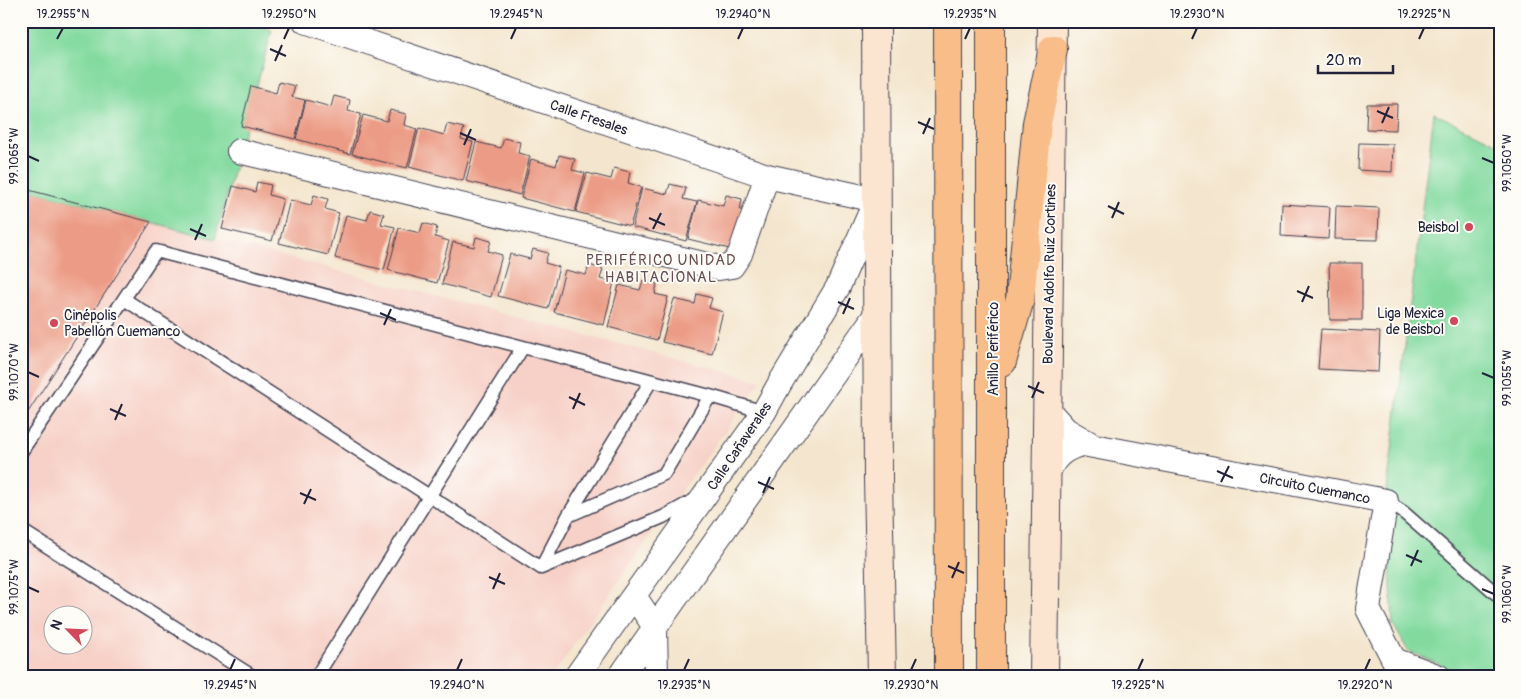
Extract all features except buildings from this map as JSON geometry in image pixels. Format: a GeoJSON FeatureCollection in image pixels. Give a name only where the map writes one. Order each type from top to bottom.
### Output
{"type":"FeatureCollection","features":[{"type":"Feature","properties":{"kind":"highway"},"geometry":{"type":"LineString","coordinates":[[948,21],[949,677]]}},
{"type":"Feature","properties":{"kind":"highway","name":"Anillo Periférico"},"geometry":{"type":"LineString","coordinates":[[991,21],[990,191],[993,281],[991,677]]}},
{"type":"Feature","properties":{"kind":"highway"},"geometry":{"type":"LineString","coordinates":[[993,395],[1020,299],[1037,122],[1053,49]]}},
{"type":"Feature","properties":{"kind":"main road","name":"Boulevard Adolfo Ruiz Cortines"},"geometry":{"type":"LineString","coordinates":[[1044,677],[1052,21]]}},
{"type":"Feature","properties":{"kind":"main road"},"geometry":{"type":"LineString","coordinates":[[872,24],[882,677]]}},
{"type":"Feature","properties":{"kind":"street","name":"Calle Fresales"},"geometry":{"type":"LineString","coordinates":[[305,21],[767,176],[876,200]]}},
{"type":"Feature","properties":{"kind":"street"},"geometry":{"type":"LineString","coordinates":[[239,151],[719,268],[732,266],[740,254],[767,176]]}},
{"type":"Feature","properties":{"kind":"street","name":"Calle Cañaverales"},"geometry":{"type":"LineString","coordinates":[[576,677],[764,412],[838,286],[876,200]]}},
{"type":"Feature","properties":{"kind":"street"},"geometry":{"type":"LineString","coordinates":[[620,677],[877,313]]}},
{"type":"Feature","properties":{"kind":"street"},"geometry":{"type":"LineString","coordinates":[[780,383],[811,405]]}},
{"type":"Feature","properties":{"kind":"street","name":"Circuito Cuemanco"},"geometry":{"type":"LineString","coordinates":[[1047,410],[1066,430],[1092,445]]}},
{"type":"Feature","properties":{"kind":"street","name":"Circuito Cuemanco"},"geometry":{"type":"LineString","coordinates":[[1046,477],[1056,457],[1064,450],[1083,444],[1386,501],[1368,609],[1394,660],[1439,677]]}},
{"type":"Feature","properties":{"kind":"street"},"geometry":{"type":"LineString","coordinates":[[634,596],[655,627],[656,677]]}},
{"type":"Feature","properties":{"kind":"street"},"geometry":{"type":"LineString","coordinates":[[597,648],[611,677]]}},
{"type":"Feature","properties":{"kind":"lane"},"geometry":{"type":"LineString","coordinates":[[21,452],[156,250],[651,380],[764,412]]}},
{"type":"Feature","properties":{"kind":"lane"},"geometry":{"type":"LineString","coordinates":[[124,299],[541,568]]}},
{"type":"Feature","properties":{"kind":"lane"},"geometry":{"type":"LineString","coordinates":[[316,677],[523,347]]}},
{"type":"Feature","properties":{"kind":"lane"},"geometry":{"type":"LineString","coordinates":[[541,568],[568,516],[651,380]]}},
{"type":"Feature","properties":{"kind":"lane"},"geometry":{"type":"LineString","coordinates":[[568,516],[664,474],[710,396]]}},
{"type":"Feature","properties":{"kind":"lane"},"geometry":{"type":"LineString","coordinates":[[541,568],[663,517],[706,493]]}},
{"type":"Feature","properties":{"kind":"lane"},"geometry":{"type":"LineString","coordinates":[[1386,501],[1403,512],[1500,597]]}},
{"type":"Feature","properties":{"kind":"lane"},"geometry":{"type":"LineString","coordinates":[[21,530],[254,677]]}},
{"type":"Feature","properties":{"kind":"shaded area"},"geometry":{"type":"Polygon","coordinates":[[[21,188],[761,381],[663,517],[552,677],[21,677],[21,188]]]}},
{"type":"Feature","properties":{"kind":"green space"},"geometry":{"type":"Polygon","coordinates":[[[21,21],[244,21],[272,30],[215,239],[21,188],[21,21]]]}},
{"type":"Feature","properties":{"kind":"green space","name":"Liga Mexica de Beisbol"},"geometry":{"type":"Polygon","coordinates":[[[1434,113],[1500,145],[1500,677],[1469,677],[1408,651],[1393,624],[1386,498],[1434,113]]]}},
{"type":"Feature","properties":{"kind":"place","name":"Beisbol"},"geometry":{"type":"Point","coordinates":[1469,227]}},
{"type":"Feature","properties":{"kind":"place","name":"Liga Mexica de Beisbol"},"geometry":{"type":"Point","coordinates":[1454,321]}},
{"type":"Feature","properties":{"kind":"place","name":"Cinépolis Pabellón Cuemanco"},"geometry":{"type":"Point","coordinates":[54,323]}},
{"type":"Feature","properties":{"kind":"district","name":"PERIFÉRICO UNIDAD HABITACIONAL"},"geometry":{"type":"Point","coordinates":[661,268]}}]}
